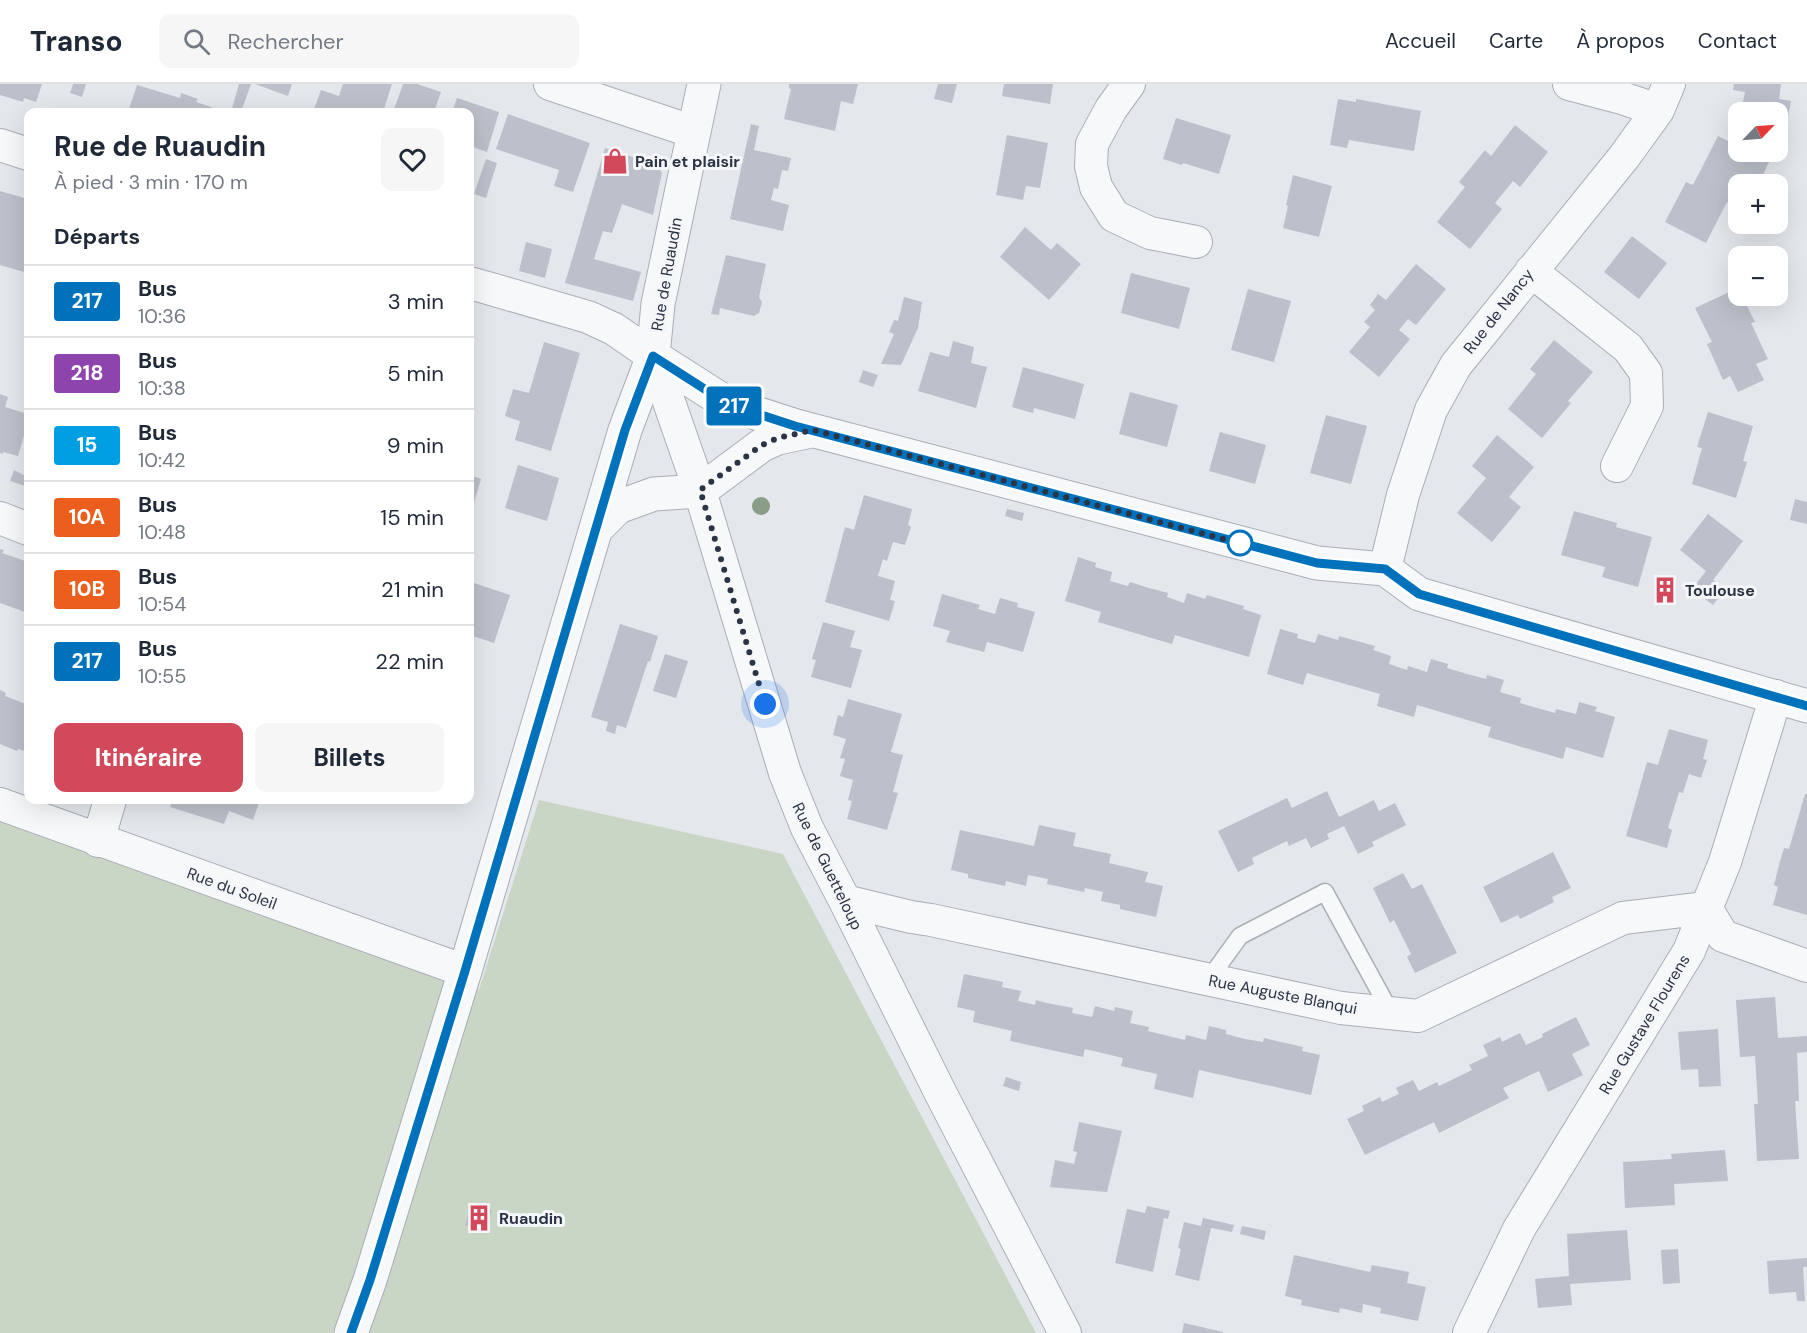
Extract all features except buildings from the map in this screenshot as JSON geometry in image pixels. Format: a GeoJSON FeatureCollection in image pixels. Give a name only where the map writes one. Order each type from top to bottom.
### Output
{"type":"FeatureCollection","features":[{"type":"Feature","properties":{"kind":"street"},"geometry":{"type":"LineString","coordinates":[[550,84],[694,132]]}},
{"type":"Feature","properties":{"kind":"street","name":"Rue de Ruaudin"},"geometry":{"type":"LineString","coordinates":[[351,1333],[370,1280],[465,971],[628,419],[653,356],[658,304],[704,84]]}},
{"type":"Feature","properties":{"kind":"street"},"geometry":{"type":"LineString","coordinates":[[1129,84],[1111,109],[1092,144],[1091,166],[1096,187],[1114,216],[1150,233],[1196,242]]}},
{"type":"Feature","properties":{"kind":"street"},"geometry":{"type":"LineString","coordinates":[[1569,84],[1622,98],[1664,97]]}},
{"type":"Feature","properties":{"kind":"street","name":"Rue de Nancy"},"geometry":{"type":"LineString","coordinates":[[1385,569],[1394,526],[1431,410],[1456,365],[1623,157],[1664,97]]}},
{"type":"Feature","properties":{"kind":"street"},"geometry":{"type":"LineString","coordinates":[[0,145],[24,153]]}},
{"type":"Feature","properties":{"kind":"street"},"geometry":{"type":"LineString","coordinates":[[1531,271],[1628,348],[1646,373],[1647,406],[1617,466]]}},
{"type":"Feature","properties":{"kind":"street"},"geometry":{"type":"LineString","coordinates":[[474,284],[588,317],[614,329],[728,404],[813,430],[1317,563],[1385,569],[1419,594],[1807,706]]}},
{"type":"Feature","properties":{"kind":"street","name":"Rue de Guetteloup"},"geometry":{"type":"LineString","coordinates":[[653,356],[700,490],[785,773],[807,828],[1065,1333]]}},
{"type":"Feature","properties":{"kind":"street"},"geometry":{"type":"LineString","coordinates":[[700,490],[762,445],[778,438],[813,430]]}},
{"type":"Feature","properties":{"kind":"street","name":"Rue de Ruaudin"},"geometry":{"type":"LineString","coordinates":[[596,529],[618,507],[654,494],[700,490]]}},
{"type":"Feature","properties":{"kind":"street"},"geometry":{"type":"LineString","coordinates":[[0,518],[24,527]]}},
{"type":"Feature","properties":{"kind":"street","name":"Rue Gustave Flourens"},"geometry":{"type":"LineString","coordinates":[[1469,1333],[1519,1229],[1683,962],[1725,862],[1776,696]]}},
{"type":"Feature","properties":{"kind":"street","name":"Rue du Soleil"},"geometry":{"type":"LineString","coordinates":[[0,804],[465,971]]}},
{"type":"Feature","properties":{"kind":"street"},"geometry":{"type":"LineString","coordinates":[[98,841],[109,804]]}},
{"type":"Feature","properties":{"kind":"street","name":"Rue Auguste Blanqui"},"geometry":{"type":"LineString","coordinates":[[845,901],[1341,1008],[1418,1016],[1623,918],[1706,908]]}},
{"type":"Feature","properties":{"kind":"street"},"geometry":{"type":"LineString","coordinates":[[1706,908],[1723,936],[1807,966]]}},
{"type":"Feature","properties":{"kind":"lane"},"geometry":{"type":"LineString","coordinates":[[1209,979],[1240,936],[1325,892],[1391,1013]]}},
{"type":"Feature","properties":{"kind":"green space"},"geometry":{"type":"Polygon","coordinates":[[[539,800],[783,854],[1036,1333],[0,1333],[0,804],[479,990],[539,800]]]}},
{"type":"Feature","properties":{"kind":"bus line","name":"217"},"geometry":{"type":"LineString","coordinates":[[351,1333],[370,1280],[465,971],[628,419],[653,356],[728,404],[795,426],[1317,563],[1385,569],[1419,594],[1807,706]]}},
{"type":"Feature","properties":{"kind":"place","name":"Pain et plaisir"},"geometry":{"type":"Point","coordinates":[615,161]}},
{"type":"Feature","properties":{"kind":"place","name":"Toulouse"},"geometry":{"type":"Point","coordinates":[1665,590]}},
{"type":"Feature","properties":{"kind":"place","name":"Ruaudin"},"geometry":{"type":"Point","coordinates":[479,1218]}},
{"type":"Feature","properties":{"kind":"route"},"geometry":{"type":"LineString","coordinates":[[765,704],[700,490],[762,445],[778,438],[813,430],[1250,546],[1240,543]]}}]}
